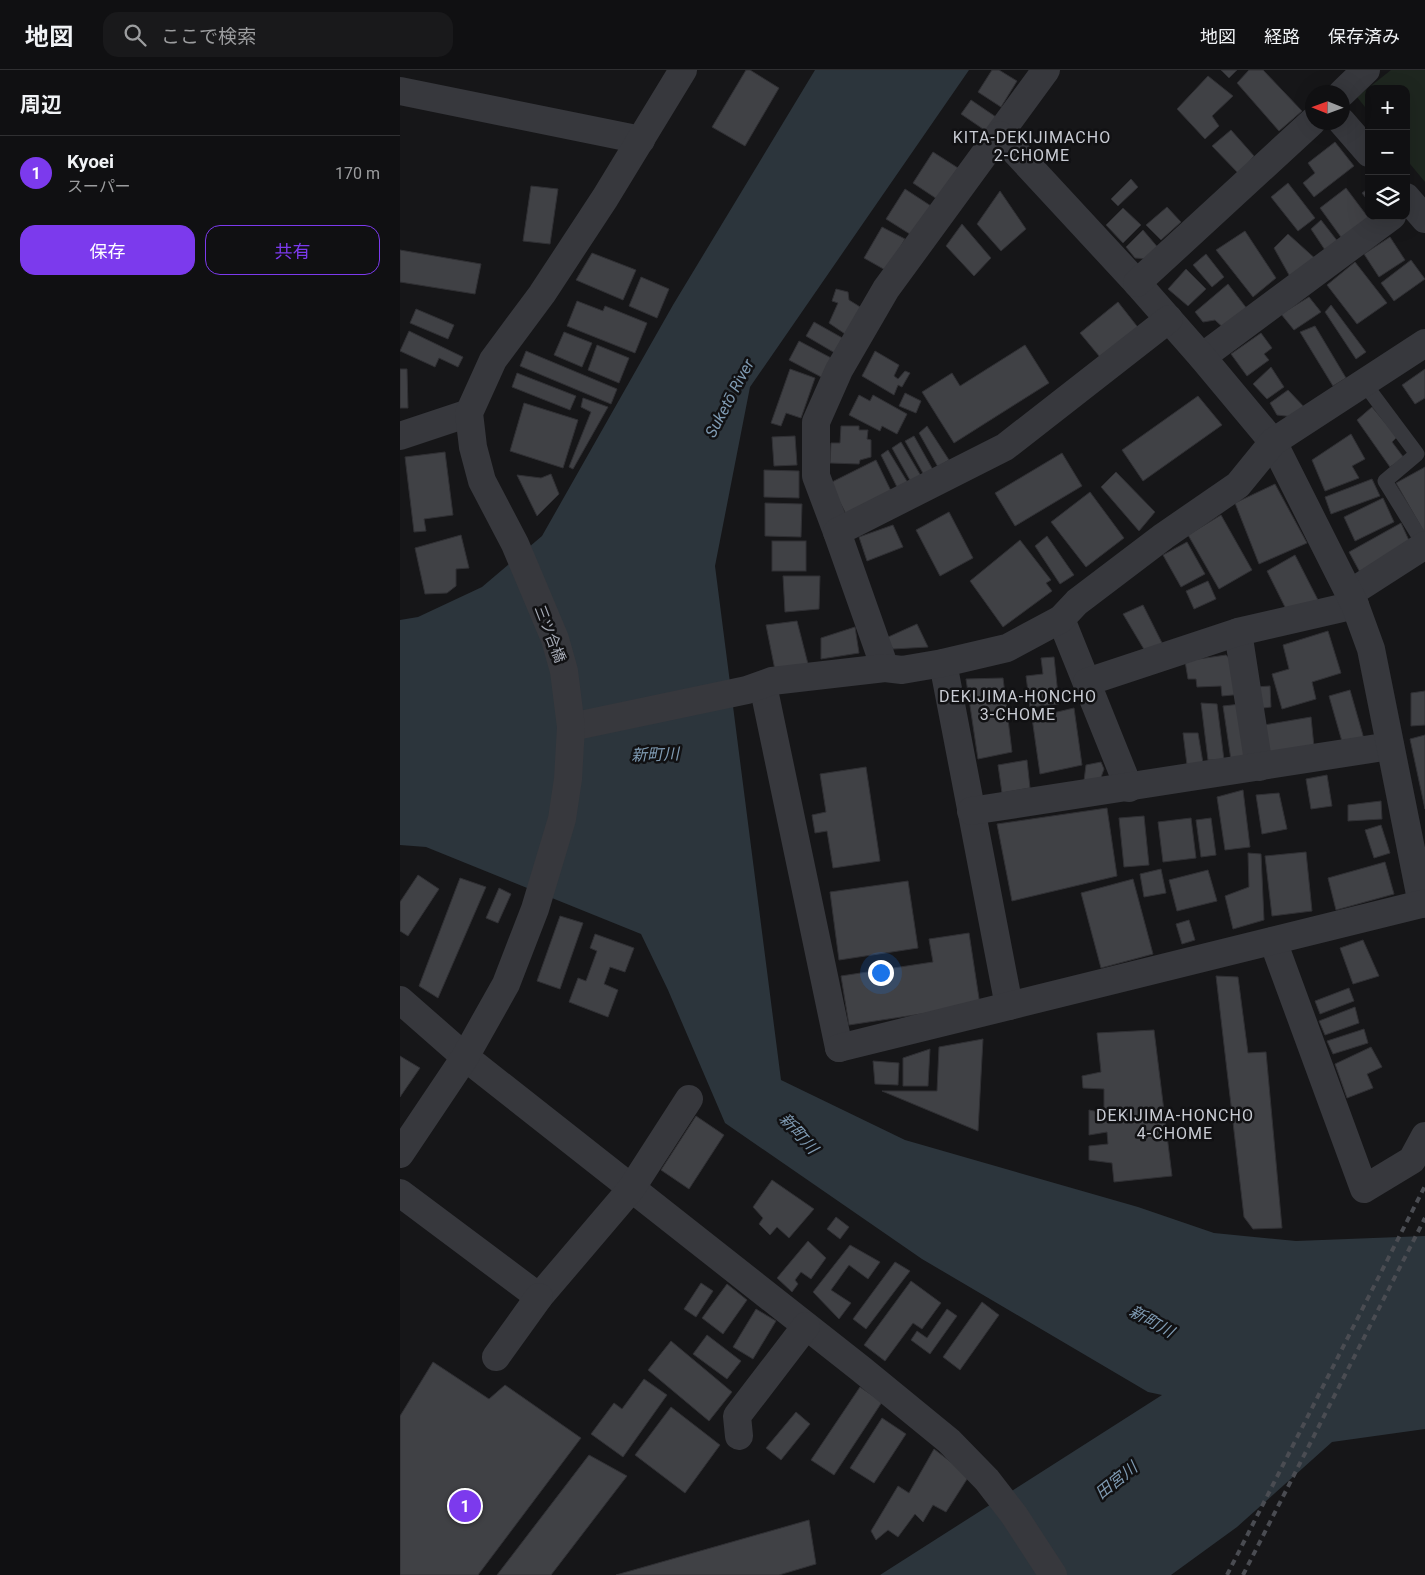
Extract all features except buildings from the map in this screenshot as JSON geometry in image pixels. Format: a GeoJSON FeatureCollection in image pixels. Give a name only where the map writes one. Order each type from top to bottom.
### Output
{"type":"FeatureCollection","features":[{"type":"Feature","properties":{"kind":"street"},"geometry":{"type":"LineString","coordinates":[[400,436],[469,413],[493,360],[547,286],[605,198],[683,70]]}},
{"type":"Feature","properties":{"kind":"street"},"geometry":{"type":"LineString","coordinates":[[884,668],[816,476],[816,422],[839,370],[886,289],[1046,70]]}},
{"type":"Feature","properties":{"kind":"street"},"geometry":{"type":"LineString","coordinates":[[1350,85],[1366,70]]}},
{"type":"Feature","properties":{"kind":"street"},"geometry":{"type":"LineString","coordinates":[[403,84],[641,140]]}},
{"type":"Feature","properties":{"kind":"street"},"geometry":{"type":"LineString","coordinates":[[1137,283],[1305,128]]}},
{"type":"Feature","properties":{"kind":"street"},"geometry":{"type":"LineString","coordinates":[[1349,130],[1365,148]]}},
{"type":"Feature","properties":{"kind":"street"},"geometry":{"type":"LineString","coordinates":[[755,687],[839,1048],[1423,904],[1371,649],[1352,599],[1273,442],[1137,283],[1000,135]]}},
{"type":"Feature","properties":{"kind":"street"},"geometry":{"type":"LineString","coordinates":[[1202,357],[1391,220]]}},
{"type":"Feature","properties":{"kind":"street"},"geometry":{"type":"LineString","coordinates":[[837,532],[1005,447],[1169,319]]}},
{"type":"Feature","properties":{"kind":"street"},"geometry":{"type":"LineString","coordinates":[[571,727],[755,687],[772,681],[884,668],[902,670],[943,663],[1007,648],[1060,618],[1077,602],[1157,541],[1238,485],[1273,442],[1425,343]]}},
{"type":"Feature","properties":{"kind":"street","name":"三ツ合橋"},"geometry":{"type":"LineString","coordinates":[[400,1154],[465,1057],[506,984],[535,909],[562,818],[568,779],[571,727],[564,671],[554,639],[515,544],[482,481],[473,447],[469,413]]}},
{"type":"Feature","properties":{"kind":"street"},"geometry":{"type":"LineString","coordinates":[[1086,682],[1238,632],[1352,599],[1425,546]]}},
{"type":"Feature","properties":{"kind":"street"},"geometry":{"type":"LineString","coordinates":[[1060,618],[1129,788]]}},
{"type":"Feature","properties":{"kind":"street"},"geometry":{"type":"LineString","coordinates":[[1238,632],[1259,767]]}},
{"type":"Feature","properties":{"kind":"street"},"geometry":{"type":"LineString","coordinates":[[943,663],[1009,1006]]}},
{"type":"Feature","properties":{"kind":"street"},"geometry":{"type":"LineString","coordinates":[[971,811],[1390,746]]}},
{"type":"Feature","properties":{"kind":"street"},"geometry":{"type":"LineString","coordinates":[[1273,941],[1364,1189],[1412,1160],[1425,1136]]}},
{"type":"Feature","properties":{"kind":"street"},"geometry":{"type":"LineString","coordinates":[[400,1000],[465,1057],[949,1441],[987,1480],[1014,1515],[1053,1575]]}},
{"type":"Feature","properties":{"kind":"street"},"geometry":{"type":"LineString","coordinates":[[496,1357],[539,1297],[632,1188],[689,1099]]}},
{"type":"Feature","properties":{"kind":"street"},"geometry":{"type":"LineString","coordinates":[[400,1193],[539,1297]]}},
{"type":"Feature","properties":{"kind":"street"},"geometry":{"type":"LineString","coordinates":[[740,1436],[737,1416],[806,1326]]}},
{"type":"Feature","properties":{"kind":"lane"},"geometry":{"type":"LineString","coordinates":[[1364,383],[1417,454],[1385,481],[1425,546]]}},
{"type":"Feature","properties":{"kind":"shaded area"},"geometry":{"type":"Polygon","coordinates":[[[1391,70],[1425,70],[1425,182],[1410,164],[1410,85],[1372,85],[1391,70]]]}},
{"type":"Feature","properties":{"kind":"shaded area"},"geometry":{"type":"Polygon","coordinates":[[[1365,91],[1365,107],[1357,97],[1365,91]]]}},
{"type":"Feature","properties":{"kind":"water"},"geometry":{"type":"Polygon","coordinates":[[[815,70],[969,70],[750,387],[715,566],[781,1080],[905,1140],[1138,1207],[1214,1233],[1296,1241],[1425,1236],[1425,1429],[1332,1442],[1237,1527],[1171,1575],[880,1575],[1162,1395],[1148,1392],[922,1259],[725,1123],[668,990],[641,934],[426,847],[400,845],[400,620],[418,617],[482,587],[542,536],[673,305],[815,70]]]}},
{"type":"Feature","properties":{"kind":"railway"},"geometry":{"type":"LineString","coordinates":[[1227,1575],[1425,1186]]}},
{"type":"Feature","properties":{"kind":"railway"},"geometry":{"type":"LineString","coordinates":[[1243,1575],[1425,1218]]}},
{"type":"Feature","properties":{"kind":"place","name":"Kyoei"},"geometry":{"type":"Point","coordinates":[465,1506]}},
{"type":"Feature","properties":{"kind":"district","name":"KITA-DEKIJIMACHO 2-CHOME"},"geometry":{"type":"Point","coordinates":[1032,146]}},
{"type":"Feature","properties":{"kind":"district","name":"DEKIJIMA-HONCHO 3-CHOME"},"geometry":{"type":"Point","coordinates":[1018,705]}},
{"type":"Feature","properties":{"kind":"district","name":"DEKIJIMA-HONCHO 4-CHOME"},"geometry":{"type":"Point","coordinates":[1175,1124]}},
{"type":"Feature","properties":{"kind":"water label","name":"Suketō River"},"geometry":{"type":"Point","coordinates":[729,398]}},
{"type":"Feature","properties":{"kind":"water label","name":"新町川"},"geometry":{"type":"Point","coordinates":[655,754]}},
{"type":"Feature","properties":{"kind":"water label","name":"新町川"},"geometry":{"type":"Point","coordinates":[799,1133]}},
{"type":"Feature","properties":{"kind":"water label","name":"新町川"},"geometry":{"type":"Point","coordinates":[1152,1321]}},
{"type":"Feature","properties":{"kind":"water label","name":"田宮川"},"geometry":{"type":"Point","coordinates":[1116,1480]}}]}
